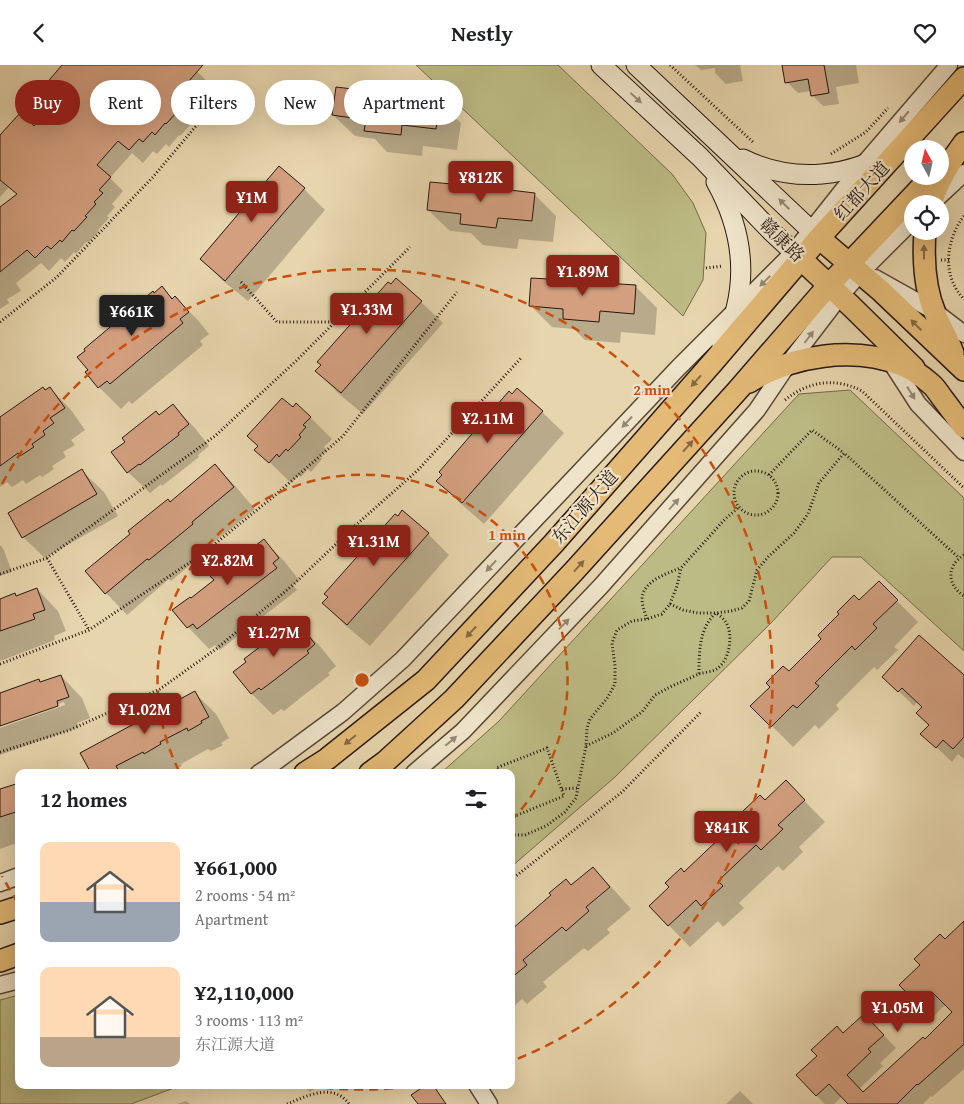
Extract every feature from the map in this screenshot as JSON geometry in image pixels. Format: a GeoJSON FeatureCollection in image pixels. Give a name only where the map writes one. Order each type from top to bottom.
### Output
{"type":"FeatureCollection","features":[{"type":"Feature","properties":{"kind":"main road","name":"赣康路"},"geometry":{"type":"LineString","coordinates":[[601,65],[700,157],[771,231],[964,414]]}},
{"type":"Feature","properties":{"kind":"main road","name":"赣康路"},"geometry":{"type":"LineString","coordinates":[[636,65],[962,368]]}},
{"type":"Feature","properties":{"kind":"main road","name":"红都大道"},"geometry":{"type":"LineString","coordinates":[[816,234],[928,119],[964,78]]}},
{"type":"Feature","properties":{"kind":"main road"},"geometry":{"type":"LineString","coordinates":[[729,151],[745,161],[780,172],[816,175],[834,173],[863,165],[886,155],[901,145],[928,119]]}},
{"type":"Feature","properties":{"kind":"main road"},"geometry":{"type":"LineString","coordinates":[[949,158],[964,142]]}},
{"type":"Feature","properties":{"kind":"main road"},"geometry":{"type":"LineString","coordinates":[[934,195],[943,174],[964,142]]}},
{"type":"Feature","properties":{"kind":"main road"},"geometry":{"type":"LineString","coordinates":[[700,157],[725,198],[737,232],[740,250],[740,289],[736,311],[727,336],[713,362]]}},
{"type":"Feature","properties":{"kind":"main road"},"geometry":{"type":"LineString","coordinates":[[857,269],[925,185]]}},
{"type":"Feature","properties":{"kind":"main road","name":"东江源大道"},"geometry":{"type":"LineString","coordinates":[[312,769],[426,679],[554,543],[713,362],[797,255],[816,234]]}},
{"type":"Feature","properties":{"kind":"main road"},"geometry":{"type":"LineString","coordinates":[[925,240],[925,271],[934,311],[962,368]]}},
{"type":"Feature","properties":{"kind":"main road","name":"东江源大道"},"geometry":{"type":"LineString","coordinates":[[375,769],[454,699],[575,570],[737,391],[836,293],[857,269]]}},
{"type":"Feature","properties":{"kind":"main road"},"geometry":{"type":"LineString","coordinates":[[737,391],[763,374],[788,364],[832,356],[867,357],[903,366],[932,385],[964,427]]}},
{"type":"Feature","properties":{"kind":"main road"},"geometry":{"type":"LineString","coordinates":[[0,913],[15,908]]}},
{"type":"Feature","properties":{"kind":"main road"},"geometry":{"type":"LineString","coordinates":[[0,961],[15,955]]}},
{"type":"Feature","properties":{"kind":"street"},"geometry":{"type":"LineString","coordinates":[[816,234],[863,165],[949,65]]}},
{"type":"Feature","properties":{"kind":"street"},"geometry":{"type":"LineString","coordinates":[[940,195],[964,173]]}},
{"type":"Feature","properties":{"kind":"street"},"geometry":{"type":"LineString","coordinates":[[904,228],[857,269],[934,311],[964,333]]}},
{"type":"Feature","properties":{"kind":"street"},"geometry":{"type":"LineString","coordinates":[[265,769],[343,712],[403,659],[678,369],[736,311],[797,255]]}},
{"type":"Feature","properties":{"kind":"street"},"geometry":{"type":"LineString","coordinates":[[419,769],[463,731],[601,586],[757,410],[836,293],[892,362],[918,404],[964,452]]}},
{"type":"Feature","properties":{"kind":"street"},"geometry":{"type":"LineString","coordinates":[[0,883],[15,877]]}},
{"type":"Feature","properties":{"kind":"street"},"geometry":{"type":"LineString","coordinates":[[0,985],[15,981]]}},
{"type":"Feature","properties":{"kind":"street"},"geometry":{"type":"LineString","coordinates":[[480,1089],[489,1104]]}},
{"type":"Feature","properties":{"kind":"path"},"geometry":{"type":"LineString","coordinates":[[670,65],[759,148]]}},
{"type":"Feature","properties":{"kind":"path"},"geometry":{"type":"LineString","coordinates":[[829,155],[866,132],[890,105]]}},
{"type":"Feature","properties":{"kind":"path"},"geometry":{"type":"LineString","coordinates":[[0,322],[58,277],[153,177],[197,125]]}},
{"type":"Feature","properties":{"kind":"path"},"geometry":{"type":"LineString","coordinates":[[964,216],[953,233],[948,256],[951,277],[964,299]]}},
{"type":"Feature","properties":{"kind":"path"},"geometry":{"type":"LineString","coordinates":[[0,574],[47,558],[215,436],[296,361],[410,247]]}},
{"type":"Feature","properties":{"kind":"path"},"geometry":{"type":"LineString","coordinates":[[242,282],[277,322],[335,322]]}},
{"type":"Feature","properties":{"kind":"path"},"geometry":{"type":"LineString","coordinates":[[0,664],[89,630],[201,555],[273,497],[342,436],[457,293]]}},
{"type":"Feature","properties":{"kind":"path"},"geometry":{"type":"LineString","coordinates":[[0,752],[70,730],[160,689],[216,649],[293,585],[357,524],[418,470],[522,357]]}},
{"type":"Feature","properties":{"kind":"path"},"geometry":{"type":"LineString","coordinates":[[782,403],[794,393],[813,385],[833,383],[862,391],[964,488]]}},
{"type":"Feature","properties":{"kind":"path"},"geometry":{"type":"LineString","coordinates":[[768,475],[812,430],[844,453],[959,558]]}},
{"type":"Feature","properties":{"kind":"path"},"geometry":{"type":"LineString","coordinates":[[670,604],[683,610],[698,613],[716,613],[742,608],[749,601],[757,570],[794,533],[808,514],[819,483],[844,453]]}},
{"type":"Feature","properties":{"kind":"path"},"geometry":{"type":"LineString","coordinates":[[761,471],[774,480],[778,495],[772,509],[759,516],[744,513],[738,508],[734,501],[733,493],[739,478],[745,473],[761,471]]}},
{"type":"Feature","properties":{"kind":"path"},"geometry":{"type":"LineString","coordinates":[[647,619],[642,600],[645,590],[653,581],[680,567],[725,519],[738,508]]}},
{"type":"Feature","properties":{"kind":"path"},"geometry":{"type":"LineString","coordinates":[[964,555],[954,564],[951,571],[953,585],[957,592],[964,597]]}},
{"type":"Feature","properties":{"kind":"path"},"geometry":{"type":"LineString","coordinates":[[47,558],[89,630]]}},
{"type":"Feature","properties":{"kind":"path"},"geometry":{"type":"LineString","coordinates":[[515,835],[525,835],[546,826],[565,812],[576,798],[590,719],[608,697],[615,684],[616,667],[612,643],[617,630],[632,621],[662,614],[670,604],[677,586],[680,567]]}},
{"type":"Feature","properties":{"kind":"path"},"geometry":{"type":"LineString","coordinates":[[586,746],[613,733],[642,712],[654,695],[699,674],[719,668],[726,657],[731,643],[726,621],[716,613]]}},
{"type":"Feature","properties":{"kind":"path"},"geometry":{"type":"LineString","coordinates":[[699,674],[702,633],[708,620],[716,613]]}},
{"type":"Feature","properties":{"kind":"path"},"geometry":{"type":"LineString","coordinates":[[515,877],[622,792],[702,711]]}},
{"type":"Feature","properties":{"kind":"path"},"geometry":{"type":"LineString","coordinates":[[496,769],[547,748],[564,796],[516,816],[515,814]]}},
{"type":"Feature","properties":{"kind":"path"},"geometry":{"type":"LineString","coordinates":[[562,789],[578,788]]}},
{"type":"Feature","properties":{"kind":"path"},"geometry":{"type":"LineString","coordinates":[[287,1104],[311,1095],[330,1092],[344,1098],[349,1104]]}},
{"type":"Feature","properties":{"kind":"shaded area"},"geometry":{"type":"Polygon","coordinates":[[[416,65],[558,65],[672,174],[693,203],[706,233],[703,280],[683,316],[463,109],[463,80],[432,80],[416,65]]]}},
{"type":"Feature","properties":{"kind":"shaded area"},"geometry":{"type":"Polygon","coordinates":[[[850,390],[964,498],[964,651],[861,557],[832,557],[771,623],[615,777],[515,864],[515,769],[445,769],[499,721],[799,394],[850,390]]]}},
{"type":"Feature","properties":{"kind":"shaded area"},"geometry":{"type":"Polygon","coordinates":[[[15,996],[15,1089],[171,1089],[131,1104],[0,1104],[0,1000],[15,996]]]}},
{"type":"Feature","properties":{"kind":"building"},"geometry":{"type":"Polygon","coordinates":[[[62,65],[203,65],[190,80],[171,80],[171,119],[155,135],[152,132],[143,142],[139,139],[129,150],[118,141],[97,165],[111,177],[99,190],[103,193],[94,202],[96,204],[74,231],[72,230],[62,242],[60,240],[51,249],[47,246],[35,258],[27,250],[0,272],[0,207],[17,194],[0,180],[0,135],[15,118],[15,125],[80,125],[80,80],[49,80],[62,65]]]}},
{"type":"Feature","properties":{"kind":"building"},"geometry":{"type":"Polygon","coordinates":[[[782,65],[824,65],[829,93],[811,96],[808,79],[785,83],[782,65]]]}},
{"type":"Feature","properties":{"kind":"building"},"geometry":{"type":"Polygon","coordinates":[[[336,87],[344,88],[344,117],[334,115],[336,87]]]}},
{"type":"Feature","properties":{"kind":"building"},"geometry":{"type":"Polygon","coordinates":[[[365,125],[402,125],[401,135],[364,131],[365,125]]]}},
{"type":"Feature","properties":{"kind":"building"},"geometry":{"type":"Polygon","coordinates":[[[402,125],[437,125],[436,129],[402,125]]]}},
{"type":"Feature","properties":{"kind":"building"},"geometry":{"type":"Polygon","coordinates":[[[279,166],[305,188],[225,281],[200,259],[279,166]]]}},
{"type":"Feature","properties":{"kind":"building"},"geometry":{"type":"Polygon","coordinates":[[[430,182],[463,185],[464,182],[502,186],[501,189],[535,193],[532,221],[498,218],[496,228],[460,224],[461,214],[427,210],[430,182]]]}},
{"type":"Feature","properties":{"kind":"building"},"geometry":{"type":"Polygon","coordinates":[[[565,277],[603,279],[603,283],[636,285],[634,314],[600,311],[599,322],[563,319],[563,309],[529,306],[531,278],[565,280],[565,277]]]}},
{"type":"Feature","properties":{"kind":"building"},"geometry":{"type":"Polygon","coordinates":[[[396,278],[422,301],[341,393],[315,371],[321,365],[317,362],[388,282],[391,284],[396,278]]]}},
{"type":"Feature","properties":{"kind":"building"},"geometry":{"type":"Polygon","coordinates":[[[162,286],[172,299],[175,296],[189,312],[180,319],[183,323],[110,384],[107,381],[98,388],[85,372],[88,370],[77,357],[153,291],[154,293],[162,286]]]}},
{"type":"Feature","properties":{"kind":"building"},"geometry":{"type":"Polygon","coordinates":[[[43,387],[45,390],[50,387],[65,408],[50,418],[54,423],[43,431],[45,435],[32,444],[34,447],[20,456],[18,453],[0,466],[0,417],[43,387]]]}},
{"type":"Feature","properties":{"kind":"building"},"geometry":{"type":"Polygon","coordinates":[[[517,388],[543,411],[462,503],[436,481],[442,475],[439,472],[509,391],[512,394],[517,388]]]}},
{"type":"Feature","properties":{"kind":"building"},"geometry":{"type":"Polygon","coordinates":[[[282,398],[293,407],[296,403],[311,417],[303,425],[306,427],[299,435],[301,437],[288,451],[286,449],[279,457],[277,454],[269,463],[254,450],[258,446],[247,436],[282,398]]]}},
{"type":"Feature","properties":{"kind":"building"},"geometry":{"type":"Polygon","coordinates":[[[173,404],[189,424],[178,433],[179,435],[127,473],[111,452],[125,442],[122,438],[156,411],[159,415],[173,404]]]}},
{"type":"Feature","properties":{"kind":"building"},"geometry":{"type":"Polygon","coordinates":[[[215,464],[234,487],[192,522],[193,524],[105,594],[85,571],[130,534],[128,531],[168,499],[170,502],[215,464]]]}},
{"type":"Feature","properties":{"kind":"building"},"geometry":{"type":"Polygon","coordinates":[[[82,469],[97,494],[22,538],[8,513],[82,469]]]}},
{"type":"Feature","properties":{"kind":"building"},"geometry":{"type":"Polygon","coordinates":[[[402,510],[429,533],[347,625],[322,603],[328,597],[324,594],[395,514],[398,516],[402,510]]]}},
{"type":"Feature","properties":{"kind":"building"},"geometry":{"type":"Polygon","coordinates":[[[264,539],[279,558],[273,563],[277,568],[197,629],[193,624],[187,628],[172,610],[214,580],[210,576],[222,567],[225,572],[249,554],[247,552],[264,539]]]}},
{"type":"Feature","properties":{"kind":"building"},"geometry":{"type":"Polygon","coordinates":[[[879,581],[898,600],[873,624],[877,628],[855,650],[852,646],[815,683],[819,686],[797,708],[793,705],[771,727],[750,706],[770,687],[766,683],[783,666],[789,671],[821,639],[818,635],[839,614],[837,612],[854,595],[859,600],[879,581]]]}},
{"type":"Feature","properties":{"kind":"building"},"geometry":{"type":"Polygon","coordinates":[[[37,588],[45,610],[33,614],[35,619],[0,631],[0,599],[15,593],[16,596],[37,588]]]}},
{"type":"Feature","properties":{"kind":"building"},"geometry":{"type":"Polygon","coordinates":[[[298,622],[315,644],[307,651],[309,653],[261,690],[259,688],[251,694],[233,672],[246,662],[244,659],[283,629],[285,632],[298,622]]]}},
{"type":"Feature","properties":{"kind":"building"},"geometry":{"type":"Polygon","coordinates":[[[919,635],[964,675],[964,737],[953,749],[943,740],[936,748],[920,734],[929,725],[916,713],[922,707],[902,688],[898,692],[882,677],[919,635]]]}},
{"type":"Feature","properties":{"kind":"building"},"geometry":{"type":"Polygon","coordinates":[[[61,675],[69,697],[57,701],[58,706],[0,726],[0,693],[39,679],[40,682],[61,675]]]}},
{"type":"Feature","properties":{"kind":"building"},"geometry":{"type":"Polygon","coordinates":[[[195,691],[209,717],[188,731],[187,728],[160,742],[161,744],[144,754],[143,752],[116,766],[118,769],[89,769],[80,753],[195,691]]]}},
{"type":"Feature","properties":{"kind":"building"},"geometry":{"type":"Polygon","coordinates":[[[786,780],[805,800],[778,825],[783,829],[761,850],[756,845],[718,881],[723,886],[701,906],[696,900],[668,926],[649,906],[669,887],[665,883],[681,868],[684,872],[745,814],[743,811],[760,795],[765,800],[786,780]]]}},
{"type":"Feature","properties":{"kind":"building"},"geometry":{"type":"Polygon","coordinates":[[[15,784],[15,812],[0,817],[0,789],[15,784]]]}},
{"type":"Feature","properties":{"kind":"building"},"geometry":{"type":"Polygon","coordinates":[[[593,867],[610,887],[586,907],[589,911],[566,931],[562,927],[523,960],[527,965],[515,975],[515,926],[566,879],[571,885],[593,867]]]}},
{"type":"Feature","properties":{"kind":"building"},"geometry":{"type":"Polygon","coordinates":[[[964,921],[964,1044],[917,1084],[897,1104],[848,1104],[829,1084],[816,1096],[796,1075],[817,1056],[811,1050],[837,1026],[843,1033],[864,1014],[884,1035],[868,1049],[871,1052],[847,1075],[863,1092],[923,1037],[925,1039],[952,1012],[932,992],[919,1005],[899,985],[920,965],[914,959],[940,934],[945,939],[964,921]]]}},
{"type":"Feature","properties":{"kind":"building"},"geometry":{"type":"Polygon","coordinates":[[[420,1089],[436,1089],[446,1104],[418,1104],[411,1095],[420,1089]]]}}]}
